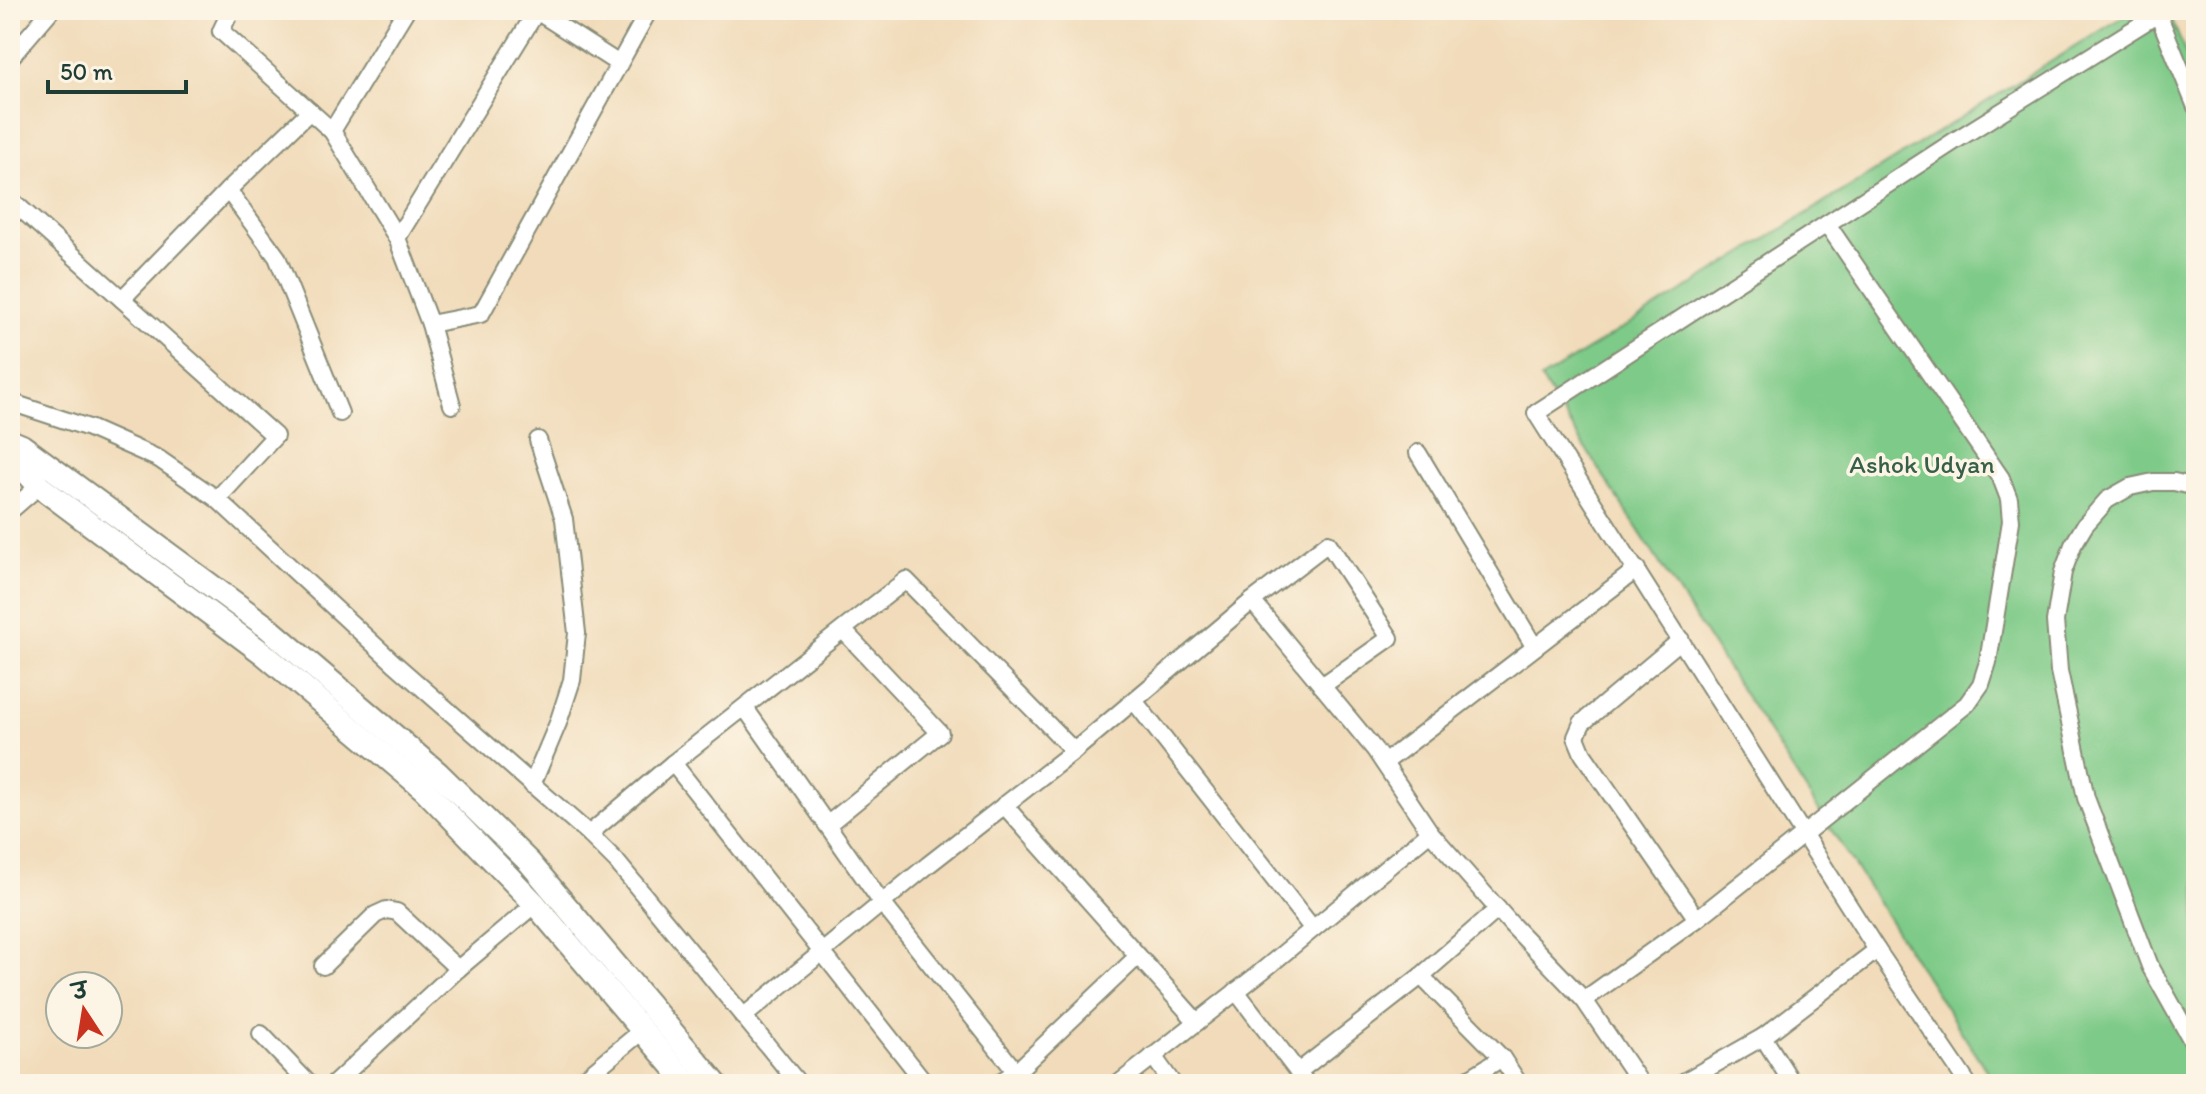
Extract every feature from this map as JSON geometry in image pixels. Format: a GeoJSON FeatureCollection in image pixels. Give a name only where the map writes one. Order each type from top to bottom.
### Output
{"type":"FeatureCollection","features":[{"type":"Feature","properties":{"kind":"main road"},"geometry":{"type":"LineString","coordinates":[[10,441],[22,446],[267,627],[438,773],[529,862],[716,1084]]}},
{"type":"Feature","properties":{"kind":"main road"},"geometry":{"type":"LineString","coordinates":[[10,454],[39,486],[264,654],[424,789],[535,904],[688,1084]]}},
{"type":"Feature","properties":{"kind":"street"},"geometry":{"type":"LineString","coordinates":[[231,10],[221,31],[332,131],[397,238],[430,324],[452,405]]}},
{"type":"Feature","properties":{"kind":"street"},"geometry":{"type":"LineString","coordinates":[[332,131],[406,10]]}},
{"type":"Feature","properties":{"kind":"street"},"geometry":{"type":"LineString","coordinates":[[430,324],[481,314],[649,10]]}},
{"type":"Feature","properties":{"kind":"street"},"geometry":{"type":"LineString","coordinates":[[10,58],[48,11]]}},
{"type":"Feature","properties":{"kind":"street"},"geometry":{"type":"LineString","coordinates":[[397,238],[535,11],[619,64]]}},
{"type":"Feature","properties":{"kind":"street"},"geometry":{"type":"LineString","coordinates":[[1968,1084],[1877,950],[1536,413],[2158,14],[2196,107]]}},
{"type":"Feature","properties":{"kind":"street"},"geometry":{"type":"LineString","coordinates":[[122,299],[310,111]]}},
{"type":"Feature","properties":{"kind":"street"},"geometry":{"type":"LineString","coordinates":[[228,190],[277,257],[340,413]]}},
{"type":"Feature","properties":{"kind":"street"},"geometry":{"type":"LineString","coordinates":[[10,199],[275,436],[217,499]]}},
{"type":"Feature","properties":{"kind":"street"},"geometry":{"type":"LineString","coordinates":[[1584,1000],[1697,919],[1967,704],[1981,684],[1988,662],[2011,521],[2009,499],[2001,478],[1827,224]]}},
{"type":"Feature","properties":{"kind":"street"},"geometry":{"type":"LineString","coordinates":[[10,402],[89,428],[159,459],[217,499],[394,663],[616,861],[799,1084]]}},
{"type":"Feature","properties":{"kind":"street"},"geometry":{"type":"LineString","coordinates":[[532,785],[572,680],[577,633],[564,519],[538,440]]}},
{"type":"Feature","properties":{"kind":"street"},"geometry":{"type":"LineString","coordinates":[[1418,453],[1534,646]]}},
{"type":"Feature","properties":{"kind":"street"},"geometry":{"type":"LineString","coordinates":[[2196,487],[2174,482],[2153,482],[2130,487],[2107,500],[2085,525],[2073,545],[2063,572],[2055,621],[2059,671],[2086,798],[2150,966],[2196,1048]]}},
{"type":"Feature","properties":{"kind":"street"},"geometry":{"type":"LineString","coordinates":[[10,511],[39,486]]}},
{"type":"Feature","properties":{"kind":"street"},"geometry":{"type":"LineString","coordinates":[[743,1017],[1135,702],[1252,601],[1328,543],[1390,638],[1322,686]]}},
{"type":"Feature","properties":{"kind":"street"},"geometry":{"type":"LineString","coordinates":[[1384,763],[1637,569]]}},
{"type":"Feature","properties":{"kind":"street"},"geometry":{"type":"LineString","coordinates":[[589,834],[673,763],[906,580],[1074,751]]}},
{"type":"Feature","properties":{"kind":"street"},"geometry":{"type":"LineString","coordinates":[[1252,601],[1384,763],[1430,832],[1584,1000],[1641,1084]]}},
{"type":"Feature","properties":{"kind":"street"},"geometry":{"type":"LineString","coordinates":[[827,825],[940,733],[843,630]]}},
{"type":"Feature","properties":{"kind":"street"},"geometry":{"type":"LineString","coordinates":[[1681,640],[1582,723],[1576,737],[1583,754],[1697,919]]}},
{"type":"Feature","properties":{"kind":"street"},"geometry":{"type":"LineString","coordinates":[[1135,702],[1313,929]]}},
{"type":"Feature","properties":{"kind":"street"},"geometry":{"type":"LineString","coordinates":[[745,708],[882,903],[1022,1078]]}},
{"type":"Feature","properties":{"kind":"street"},"geometry":{"type":"LineString","coordinates":[[673,763],[926,1084]]}},
{"type":"Feature","properties":{"kind":"street"},"geometry":{"type":"LineString","coordinates":[[1004,805],[1197,1022]]}},
{"type":"Feature","properties":{"kind":"street"},"geometry":{"type":"LineString","coordinates":[[1118,1084],[1430,832]]}},
{"type":"Feature","properties":{"kind":"street"},"geometry":{"type":"LineString","coordinates":[[334,1084],[458,969],[535,904]]}},
{"type":"Feature","properties":{"kind":"street"},"geometry":{"type":"LineString","coordinates":[[1236,991],[1302,1078],[1498,909]]}},
{"type":"Feature","properties":{"kind":"street"},"geometry":{"type":"LineString","coordinates":[[323,966],[375,915],[386,910],[397,912],[458,969]]}},
{"type":"Feature","properties":{"kind":"street"},"geometry":{"type":"LineString","coordinates":[[1680,1084],[1763,1037],[1877,950]]}},
{"type":"Feature","properties":{"kind":"street"},"geometry":{"type":"LineString","coordinates":[[997,1084],[1022,1078],[1138,956]]}},
{"type":"Feature","properties":{"kind":"street"},"geometry":{"type":"LineString","coordinates":[[1421,976],[1502,1058],[1519,1084]]}},
{"type":"Feature","properties":{"kind":"street"},"geometry":{"type":"LineString","coordinates":[[578,1084],[643,1030]]}},
{"type":"Feature","properties":{"kind":"street"},"geometry":{"type":"LineString","coordinates":[[261,1034],[309,1084]]}},
{"type":"Feature","properties":{"kind":"street"},"geometry":{"type":"LineString","coordinates":[[1763,1037],[1793,1084]]}},
{"type":"Feature","properties":{"kind":"street"},"geometry":{"type":"LineString","coordinates":[[1153,1056],[1173,1084]]}},
{"type":"Feature","properties":{"kind":"street"},"geometry":{"type":"LineString","coordinates":[[1460,1084],[1502,1058]]}},
{"type":"Feature","properties":{"kind":"green space","name":"Ashok Udyan"},"geometry":{"type":"Polygon","coordinates":[[[2134,10],[2168,10],[2196,80],[2196,1084],[1995,1084],[1541,379],[2134,10]]]}}]}
